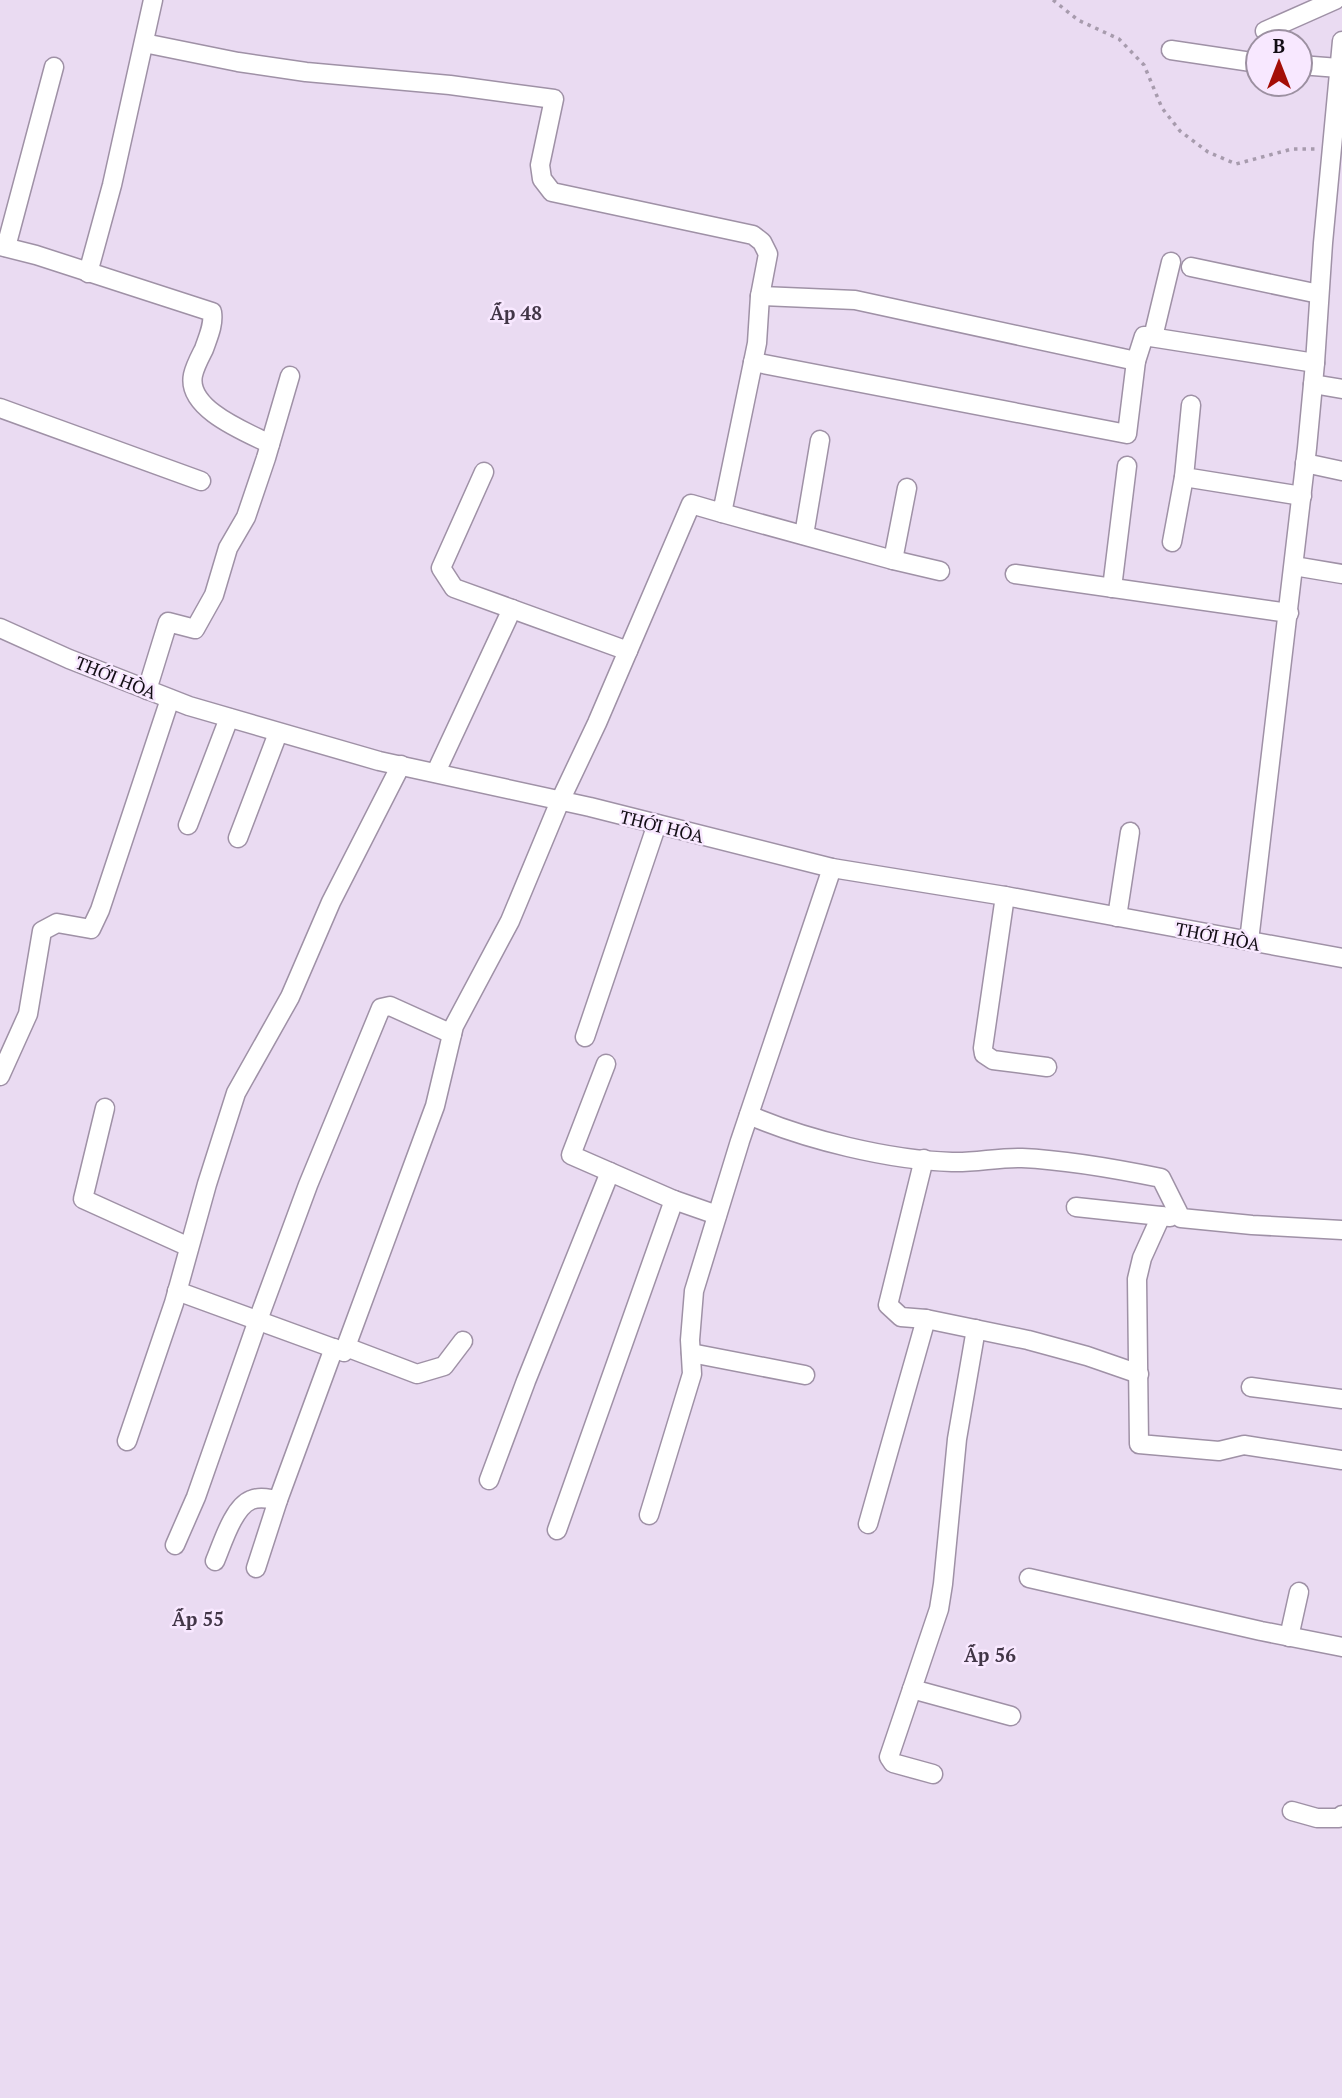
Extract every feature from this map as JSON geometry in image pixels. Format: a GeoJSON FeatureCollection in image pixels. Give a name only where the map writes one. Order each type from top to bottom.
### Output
{"type":"FeatureCollection","features":[{"type":"Feature","properties":{"kind":"street"},"geometry":{"type":"LineString","coordinates":[[88,273],[112,185],[153,0]]}},
{"type":"Feature","properties":{"kind":"street"},"geometry":{"type":"LineString","coordinates":[[1272,28],[1335,0]]}},
{"type":"Feature","properties":{"kind":"street"},"geometry":{"type":"LineString","coordinates":[[144,43],[238,62],[306,72],[450,85],[554,99],[540,165],[542,179],[552,192],[753,235],[762,242],[768,254],[760,296],[753,362],[722,513]]}},
{"type":"Feature","properties":{"kind":"street"},"geometry":{"type":"LineString","coordinates":[[1171,50],[1244,61]]}},
{"type":"Feature","properties":{"kind":"street"},"geometry":{"type":"LineString","coordinates":[[1249,942],[1302,496],[1331,149],[1338,127],[1341,54],[1314,61]]}},
{"type":"Feature","properties":{"kind":"street"},"geometry":{"type":"LineString","coordinates":[[54,67],[3,246],[213,313],[211,331],[193,374],[194,391],[204,405],[228,423],[270,444]]}},
{"type":"Feature","properties":{"kind":"street"},"geometry":{"type":"LineString","coordinates":[[1153,337],[1171,262]]}},
{"type":"Feature","properties":{"kind":"street"},"geometry":{"type":"LineString","coordinates":[[1191,267],[1320,294]]}},
{"type":"Feature","properties":{"kind":"street"},"geometry":{"type":"LineString","coordinates":[[760,296],[855,300],[1136,361]]}},
{"type":"Feature","properties":{"kind":"street"},"geometry":{"type":"LineString","coordinates":[[753,362],[1127,434],[1136,361],[1144,336],[1315,363]]}},
{"type":"Feature","properties":{"kind":"street"},"geometry":{"type":"LineString","coordinates":[[147,690],[168,622],[195,629],[214,595],[228,548],[246,517],[290,376]]}},
{"type":"Feature","properties":{"kind":"street"},"geometry":{"type":"LineString","coordinates":[[1313,384],[1342,389]]}},
{"type":"Feature","properties":{"kind":"street"},"geometry":{"type":"LineString","coordinates":[[1172,542],[1185,477],[1191,405]]}},
{"type":"Feature","properties":{"kind":"street"},"geometry":{"type":"LineString","coordinates":[[0,408],[201,481]]}},
{"type":"Feature","properties":{"kind":"street"},"geometry":{"type":"LineString","coordinates":[[804,535],[820,440]]}},
{"type":"Feature","properties":{"kind":"street"},"geometry":{"type":"LineString","coordinates":[[1305,463],[1342,471]]}},
{"type":"Feature","properties":{"kind":"street"},"geometry":{"type":"LineString","coordinates":[[1112,588],[1127,466]]}},
{"type":"Feature","properties":{"kind":"street"},"geometry":{"type":"LineString","coordinates":[[484,472],[441,568],[454,588],[628,651]]}},
{"type":"Feature","properties":{"kind":"street"},"geometry":{"type":"LineString","coordinates":[[1185,477],[1302,496]]}},
{"type":"Feature","properties":{"kind":"street"},"geometry":{"type":"LineString","coordinates":[[893,561],[907,488]]}},
{"type":"Feature","properties":{"kind":"street"},"geometry":{"type":"LineString","coordinates":[[256,1567],[278,1500],[435,1106],[452,1034],[510,921],[691,504],[893,561],[940,571]]}},
{"type":"Feature","properties":{"kind":"street"},"geometry":{"type":"LineString","coordinates":[[1294,566],[1342,574]]}},
{"type":"Feature","properties":{"kind":"street"},"geometry":{"type":"LineString","coordinates":[[1015,575],[1289,613]]}},
{"type":"Feature","properties":{"kind":"street"},"geometry":{"type":"LineString","coordinates":[[436,772],[512,609]]}},
{"type":"Feature","properties":{"kind":"street","name":"THỚI HÒA"},"geometry":{"type":"LineString","coordinates":[[0,628],[170,699],[379,761],[560,801],[832,868],[1005,896],[1342,958]]}},
{"type":"Feature","properties":{"kind":"street"},"geometry":{"type":"LineString","coordinates":[[0,1076],[29,1014],[42,931],[57,923],[91,929],[100,911],[170,699]]}},
{"type":"Feature","properties":{"kind":"street"},"geometry":{"type":"LineString","coordinates":[[188,825],[229,718]]}},
{"type":"Feature","properties":{"kind":"street"},"geometry":{"type":"LineString","coordinates":[[238,838],[278,733]]}},
{"type":"Feature","properties":{"kind":"street"},"geometry":{"type":"LineString","coordinates":[[127,1441],[177,1292],[206,1184],[236,1093],[289,997],[331,902],[401,765]]}},
{"type":"Feature","properties":{"kind":"street"},"geometry":{"type":"LineString","coordinates":[[585,1037],[657,824]]}},
{"type":"Feature","properties":{"kind":"street"},"geometry":{"type":"LineString","coordinates":[[1117,917],[1130,832]]}},
{"type":"Feature","properties":{"kind":"street"},"geometry":{"type":"LineString","coordinates":[[649,1516],[692,1374],[694,1291],[749,1115],[832,868]]}},
{"type":"Feature","properties":{"kind":"street"},"geometry":{"type":"LineString","coordinates":[[1005,896],[984,1054],[993,1060],[1047,1068]]}},
{"type":"Feature","properties":{"kind":"street"},"geometry":{"type":"LineString","coordinates":[[175,1545],[201,1486],[308,1185],[382,1008],[390,1006],[452,1034]]}},
{"type":"Feature","properties":{"kind":"street"},"geometry":{"type":"LineString","coordinates":[[606,1064],[571,1155],[674,1200],[717,1215]]}},
{"type":"Feature","properties":{"kind":"street"},"geometry":{"type":"LineString","coordinates":[[105,1108],[83,1199],[189,1247]]}},
{"type":"Feature","properties":{"kind":"street"},"geometry":{"type":"LineString","coordinates":[[749,1115],[783,1130],[924,1159],[954,1162],[1023,1158],[1117,1169],[1160,1178],[1181,1218]]}},
{"type":"Feature","properties":{"kind":"street"},"geometry":{"type":"LineString","coordinates":[[924,1159],[888,1305],[901,1317],[976,1329],[1087,1356],[1139,1374]]}},
{"type":"Feature","properties":{"kind":"street"},"geometry":{"type":"LineString","coordinates":[[489,1480],[610,1172]]}},
{"type":"Feature","properties":{"kind":"street"},"geometry":{"type":"LineString","coordinates":[[557,1530],[674,1200]]}},
{"type":"Feature","properties":{"kind":"street"},"geometry":{"type":"LineString","coordinates":[[1076,1207],[1252,1225],[1342,1230]]}},
{"type":"Feature","properties":{"kind":"street"},"geometry":{"type":"LineString","coordinates":[[1161,1216],[1142,1258],[1137,1279],[1139,1444],[1219,1451],[1244,1445],[1342,1460]]}},
{"type":"Feature","properties":{"kind":"street"},"geometry":{"type":"LineString","coordinates":[[177,1292],[417,1374],[444,1366],[463,1341]]}},
{"type":"Feature","properties":{"kind":"street"},"geometry":{"type":"LineString","coordinates":[[868,1524],[926,1319]]}},
{"type":"Feature","properties":{"kind":"street"},"geometry":{"type":"LineString","coordinates":[[933,1774],[893,1763],[889,1757],[932,1633],[941,1597],[957,1439],[976,1329]]}},
{"type":"Feature","properties":{"kind":"street"},"geometry":{"type":"LineString","coordinates":[[691,1353],[805,1375]]}},
{"type":"Feature","properties":{"kind":"street"},"geometry":{"type":"LineString","coordinates":[[1251,1387],[1342,1399]]}},
{"type":"Feature","properties":{"kind":"street"},"geometry":{"type":"LineString","coordinates":[[215,1561],[240,1509],[249,1501],[261,1498],[278,1500]]}},
{"type":"Feature","properties":{"kind":"street"},"geometry":{"type":"LineString","coordinates":[[1029,1578],[1342,1647]]}},
{"type":"Feature","properties":{"kind":"street"},"geometry":{"type":"LineString","coordinates":[[1289,1637],[1299,1592]]}},
{"type":"Feature","properties":{"kind":"street"},"geometry":{"type":"LineString","coordinates":[[912,1689],[1011,1716]]}},
{"type":"Feature","properties":{"kind":"street"},"geometry":{"type":"LineString","coordinates":[[1292,1811],[1317,1818],[1339,1818],[1342,1815]]}},
{"type":"Feature","properties":{"kind":"path"},"geometry":{"type":"LineString","coordinates":[[1053,0],[1078,20],[1119,39],[1144,65],[1162,108],[1180,131],[1208,152],[1236,164],[1292,149],[1331,149]]}},
{"type":"Feature","properties":{"kind":"district","name":"Ấp 48"},"geometry":{"type":"Point","coordinates":[516,312]}},
{"type":"Feature","properties":{"kind":"district","name":"Ấp 55"},"geometry":{"type":"Point","coordinates":[198,1618]}},
{"type":"Feature","properties":{"kind":"district","name":"Ấp 56"},"geometry":{"type":"Point","coordinates":[990,1654]}}]}
